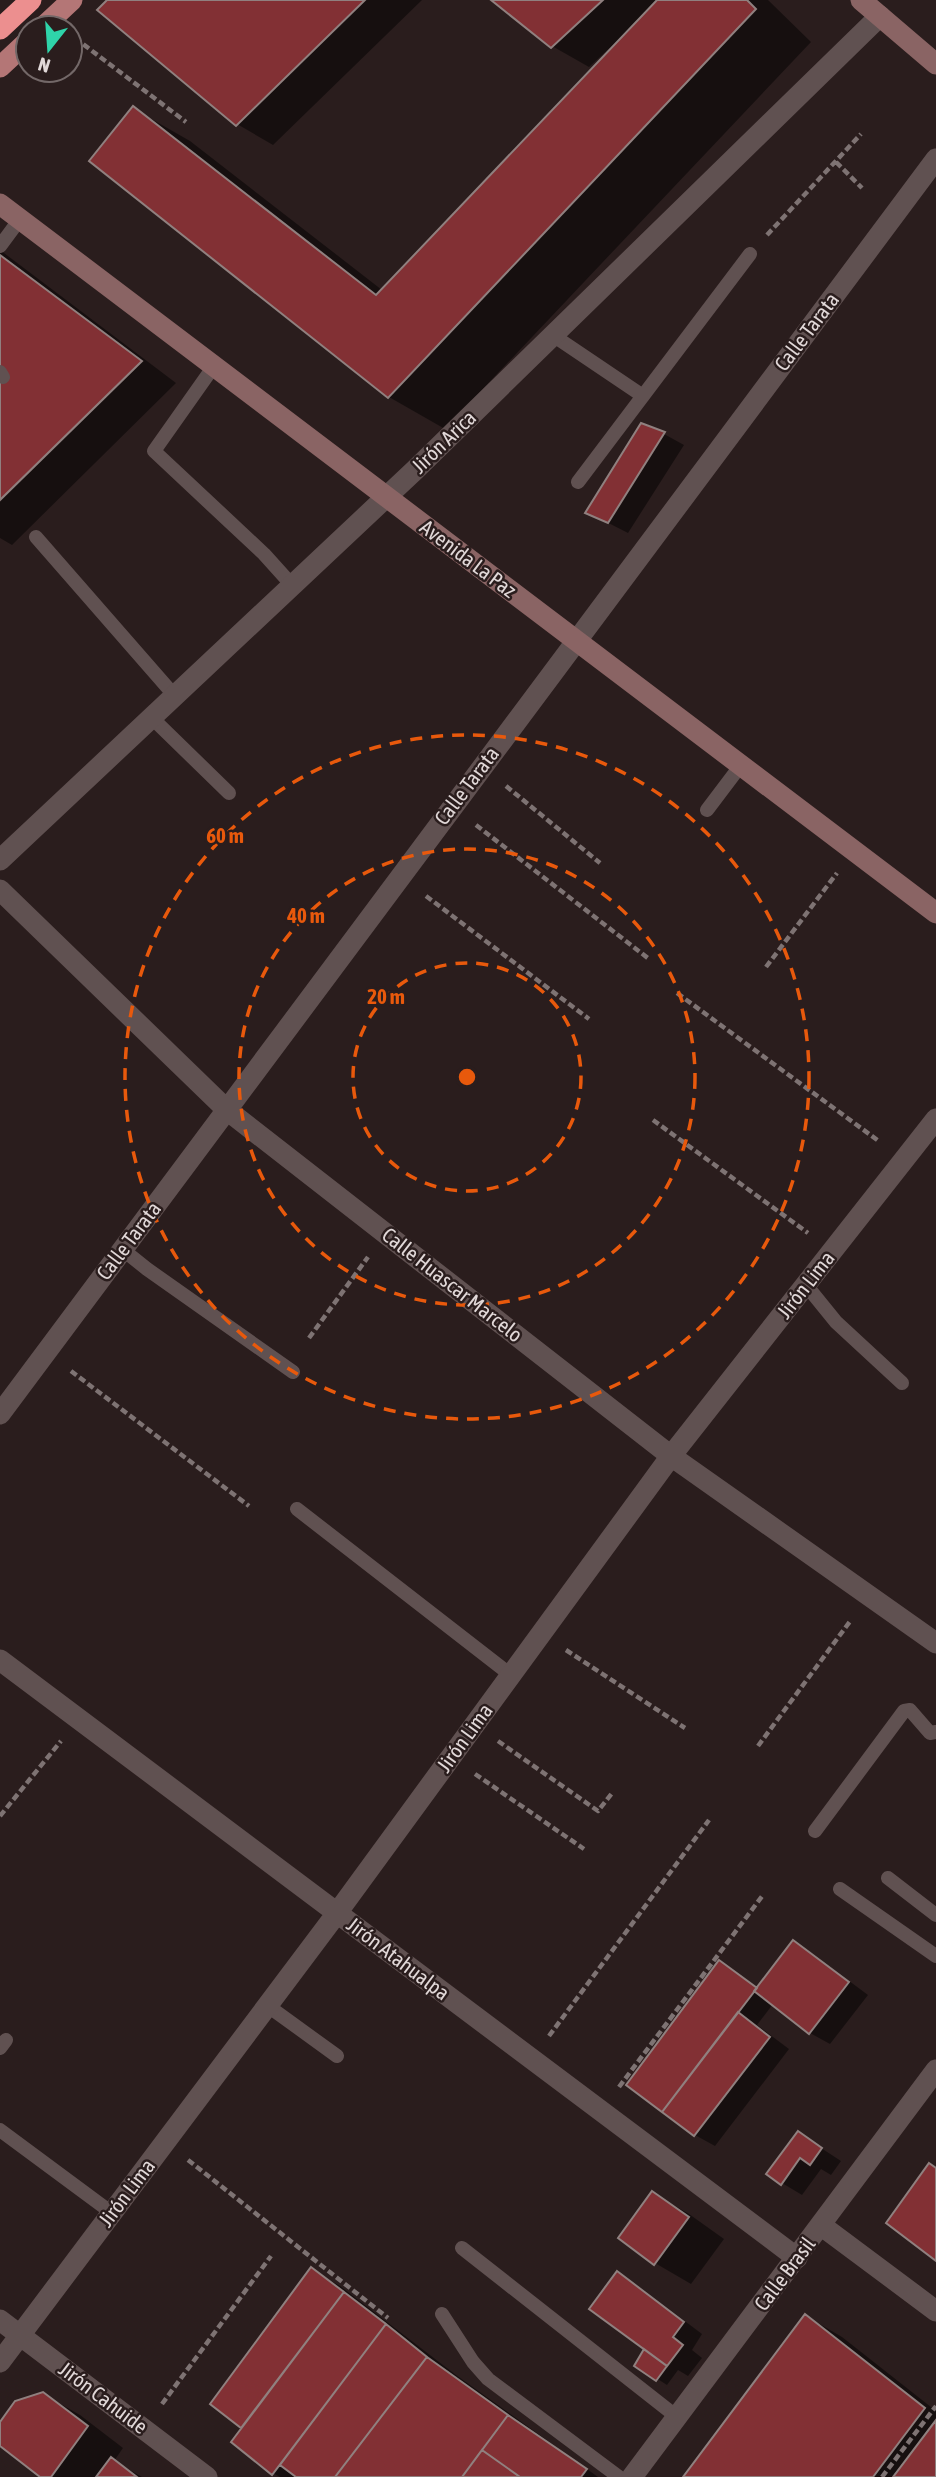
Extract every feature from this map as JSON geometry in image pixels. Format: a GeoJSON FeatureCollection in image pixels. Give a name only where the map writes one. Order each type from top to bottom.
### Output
{"type":"FeatureCollection","features":[{"type":"Feature","properties":{"kind":"highway"},"geometry":{"type":"LineString","coordinates":[[0,29],[31,0]]}},
{"type":"Feature","properties":{"kind":"main road"},"geometry":{"type":"LineString","coordinates":[[57,14],[72,0]]}},
{"type":"Feature","properties":{"kind":"main road"},"geometry":{"type":"LineString","coordinates":[[0,67],[14,54]]}},
{"type":"Feature","properties":{"kind":"street"},"geometry":{"type":"LineString","coordinates":[[861,0],[936,64]]}},
{"type":"Feature","properties":{"kind":"street","name":"Jirón Arica"},"geometry":{"type":"LineString","coordinates":[[0,860],[554,336],[880,16]]}},
{"type":"Feature","properties":{"kind":"street","name":"Calle Tarata"},"geometry":{"type":"LineString","coordinates":[[0,1414],[936,159]]}},
{"type":"Feature","properties":{"kind":"street","name":"Avenida La Paz"},"geometry":{"type":"LineString","coordinates":[[0,204],[936,913]]}},
{"type":"Feature","properties":{"kind":"street","name":"Calle Huascar Marcelo"},"geometry":{"type":"LineString","coordinates":[[0,890],[226,1110],[671,1456],[936,1643]]}},
{"type":"Feature","properties":{"kind":"street","name":"Jirón Lima"},"geometry":{"type":"LineString","coordinates":[[0,2362],[337,1913],[671,1456],[936,1119]]}},
{"type":"Feature","properties":{"kind":"street","name":"Jirón Atahualpa"},"geometry":{"type":"LineString","coordinates":[[0,1660],[797,2258]]}},
{"type":"Feature","properties":{"kind":"street","name":"Calle Brasil"},"geometry":{"type":"LineString","coordinates":[[632,2477],[936,2070]]}},
{"type":"Feature","properties":{"kind":"street"},"geometry":{"type":"LineString","coordinates":[[822,2226],[936,2311]]}},
{"type":"Feature","properties":{"kind":"street","name":"Jirón Cahuide"},"geometry":{"type":"LineString","coordinates":[[0,2320],[207,2477]]}},
{"type":"Feature","properties":{"kind":"lane"},"geometry":{"type":"LineString","coordinates":[[0,246],[20,219]]}},
{"type":"Feature","properties":{"kind":"lane"},"geometry":{"type":"LineString","coordinates":[[578,482],[750,254]]}},
{"type":"Feature","properties":{"kind":"lane"},"geometry":{"type":"LineString","coordinates":[[554,336],[643,396]]}},
{"type":"Feature","properties":{"kind":"lane"},"geometry":{"type":"LineString","coordinates":[[214,366],[154,451],[264,554],[292,584]]}},
{"type":"Feature","properties":{"kind":"lane"},"geometry":{"type":"LineString","coordinates":[[36,537],[174,695]]}},
{"type":"Feature","properties":{"kind":"lane"},"geometry":{"type":"LineString","coordinates":[[151,717],[229,793]]}},
{"type":"Feature","properties":{"kind":"lane"},"geometry":{"type":"LineString","coordinates":[[708,810],[741,765]]}},
{"type":"Feature","properties":{"kind":"lane"},"geometry":{"type":"LineString","coordinates":[[122,1249],[293,1371]]}},
{"type":"Feature","properties":{"kind":"lane"},"geometry":{"type":"LineString","coordinates":[[806,1284],[835,1322],[902,1383]]}},
{"type":"Feature","properties":{"kind":"lane"},"geometry":{"type":"LineString","coordinates":[[296,1509],[512,1676]]}},
{"type":"Feature","properties":{"kind":"lane"},"geometry":{"type":"LineString","coordinates":[[815,1831],[904,1711],[910,1710],[930,1733],[936,1732]]}},
{"type":"Feature","properties":{"kind":"lane"},"geometry":{"type":"LineString","coordinates":[[888,1878],[936,1915]]}},
{"type":"Feature","properties":{"kind":"lane"},"geometry":{"type":"LineString","coordinates":[[840,1889],[936,1956]]}},
{"type":"Feature","properties":{"kind":"lane"},"geometry":{"type":"LineString","coordinates":[[268,2006],[337,2056]]}},
{"type":"Feature","properties":{"kind":"lane"},"geometry":{"type":"LineString","coordinates":[[0,2130],[112,2213]]}},
{"type":"Feature","properties":{"kind":"lane"},"geometry":{"type":"LineString","coordinates":[[462,2248],[677,2417]]}},
{"type":"Feature","properties":{"kind":"lane"},"geometry":{"type":"LineString","coordinates":[[442,2314],[473,2362],[488,2379],[619,2477]]}},
{"type":"Feature","properties":{"kind":"path"},"geometry":{"type":"LineString","coordinates":[[84,45],[186,122]]}},
{"type":"Feature","properties":{"kind":"path"},"geometry":{"type":"LineString","coordinates":[[750,254],[861,134]]}},
{"type":"Feature","properties":{"kind":"path"},"geometry":{"type":"LineString","coordinates":[[836,162],[862,188]]}},
{"type":"Feature","properties":{"kind":"path"},"geometry":{"type":"LineString","coordinates":[[506,786],[600,863]]}},
{"type":"Feature","properties":{"kind":"path"},"geometry":{"type":"LineString","coordinates":[[476,825],[649,959]]}},
{"type":"Feature","properties":{"kind":"path"},"geometry":{"type":"LineString","coordinates":[[766,967],[854,851]]}},
{"type":"Feature","properties":{"kind":"path"},"geometry":{"type":"LineString","coordinates":[[426,896],[589,1019]]}},
{"type":"Feature","properties":{"kind":"path"},"geometry":{"type":"LineString","coordinates":[[677,993],[904,1160]]}},
{"type":"Feature","properties":{"kind":"path"},"geometry":{"type":"LineString","coordinates":[[653,1120],[832,1251]]}},
{"type":"Feature","properties":{"kind":"path"},"geometry":{"type":"LineString","coordinates":[[309,1338],[386,1234]]}},
{"type":"Feature","properties":{"kind":"path"},"geometry":{"type":"LineString","coordinates":[[71,1371],[249,1506]]}},
{"type":"Feature","properties":{"kind":"path"},"geometry":{"type":"LineString","coordinates":[[758,1746],[869,1596]]}},
{"type":"Feature","properties":{"kind":"path"},"geometry":{"type":"LineString","coordinates":[[542,1634],[685,1728]]}},
{"type":"Feature","properties":{"kind":"path"},"geometry":{"type":"LineString","coordinates":[[0,1816],[79,1719]]}},
{"type":"Feature","properties":{"kind":"path"},"geometry":{"type":"LineString","coordinates":[[474,1725],[598,1811],[613,1792]]}},
{"type":"Feature","properties":{"kind":"path"},"geometry":{"type":"LineString","coordinates":[[451,1758],[584,1849]]}},
{"type":"Feature","properties":{"kind":"path"},"geometry":{"type":"LineString","coordinates":[[532,2060],[709,1820]]}},
{"type":"Feature","properties":{"kind":"path"},"geometry":{"type":"LineString","coordinates":[[601,2111],[764,1895]]}},
{"type":"Feature","properties":{"kind":"path"},"geometry":{"type":"LineString","coordinates":[[188,2160],[388,2318]]}},
{"type":"Feature","properties":{"kind":"path"},"geometry":{"type":"LineString","coordinates":[[144,2429],[271,2256]]}},
{"type":"Feature","properties":{"kind":"path"},"geometry":{"type":"LineString","coordinates":[[882,2477],[936,2406]]}},
{"type":"Feature","properties":{"kind":"building"},"geometry":{"type":"Polygon","coordinates":[[[107,0],[365,0],[236,126],[97,10],[107,0]]]}},
{"type":"Feature","properties":{"kind":"building"},"geometry":{"type":"Polygon","coordinates":[[[491,0],[603,0],[551,48],[491,0]]]}},
{"type":"Feature","properties":{"kind":"building"},"geometry":{"type":"Polygon","coordinates":[[[657,0],[747,0],[756,9],[388,398],[89,161],[133,106],[376,295],[657,0]]]}},
{"type":"Feature","properties":{"kind":"building"},"geometry":{"type":"Polygon","coordinates":[[[0,255],[142,361],[0,500],[0,255]]]}},
{"type":"Feature","properties":{"kind":"building"},"geometry":{"type":"Polygon","coordinates":[[[641,423],[665,432],[608,523],[585,513],[641,423]]]}},
{"type":"Feature","properties":{"kind":"building"},"geometry":{"type":"Polygon","coordinates":[[[793,1940],[849,1982],[809,2034],[754,1991],[793,1940]]]}},
{"type":"Feature","properties":{"kind":"building"},"geometry":{"type":"Polygon","coordinates":[[[719,1960],[757,1988],[662,2112],[626,2085],[719,1960]]]}},
{"type":"Feature","properties":{"kind":"building"},"geometry":{"type":"Polygon","coordinates":[[[738,2012],[770,2037],[694,2136],[662,2112],[738,2012]]]}},
{"type":"Feature","properties":{"kind":"building"},"geometry":{"type":"Polygon","coordinates":[[[798,2131],[822,2148],[810,2165],[800,2158],[781,2185],[766,2174],[798,2131]]]}},
{"type":"Feature","properties":{"kind":"building"},"geometry":{"type":"Polygon","coordinates":[[[929,2163],[936,2168],[936,2261],[886,2223],[929,2163]]]}},
{"type":"Feature","properties":{"kind":"building"},"geometry":{"type":"Polygon","coordinates":[[[652,2191],[689,2217],[654,2265],[618,2238],[652,2191]]]}},
{"type":"Feature","properties":{"kind":"building"},"geometry":{"type":"Polygon","coordinates":[[[311,2267],[344,2292],[241,2428],[210,2404],[311,2267]]]}},
{"type":"Feature","properties":{"kind":"building"},"geometry":{"type":"Polygon","coordinates":[[[617,2271],[684,2322],[673,2337],[683,2345],[667,2366],[589,2309],[617,2271]]]}},
{"type":"Feature","properties":{"kind":"building"},"geometry":{"type":"Polygon","coordinates":[[[344,2292],[386,2324],[272,2475],[231,2442],[344,2292]]]}},
{"type":"Feature","properties":{"kind":"building"},"geometry":{"type":"Polygon","coordinates":[[[805,2314],[925,2408],[873,2477],[683,2477],[805,2314]]]}},
{"type":"Feature","properties":{"kind":"building"},"geometry":{"type":"Polygon","coordinates":[[[386,2324],[427,2357],[335,2477],[296,2477],[280,2465],[386,2324]]]}},
{"type":"Feature","properties":{"kind":"building"},"geometry":{"type":"Polygon","coordinates":[[[644,2349],[667,2366],[656,2381],[634,2366],[644,2349]]]}},
{"type":"Feature","properties":{"kind":"building"},"geometry":{"type":"Polygon","coordinates":[[[427,2357],[508,2415],[462,2477],[335,2477],[427,2357]]]}},
{"type":"Feature","properties":{"kind":"building"},"geometry":{"type":"Polygon","coordinates":[[[43,2392],[88,2426],[51,2477],[40,2477],[0,2446],[0,2422],[15,2401],[43,2392]]]}},
{"type":"Feature","properties":{"kind":"building"},"geometry":{"type":"Polygon","coordinates":[[[508,2415],[587,2469],[581,2477],[520,2477],[482,2450],[508,2415]]]}},
{"type":"Feature","properties":{"kind":"building"},"geometry":{"type":"Polygon","coordinates":[[[936,2420],[936,2477],[893,2477],[936,2420]]]}},
{"type":"Feature","properties":{"kind":"building"},"geometry":{"type":"Polygon","coordinates":[[[482,2450],[520,2477],[462,2477],[482,2450]]]}},
{"type":"Feature","properties":{"kind":"building"},"geometry":{"type":"Polygon","coordinates":[[[111,2457],[137,2477],[96,2477],[111,2457]]]}}]}
